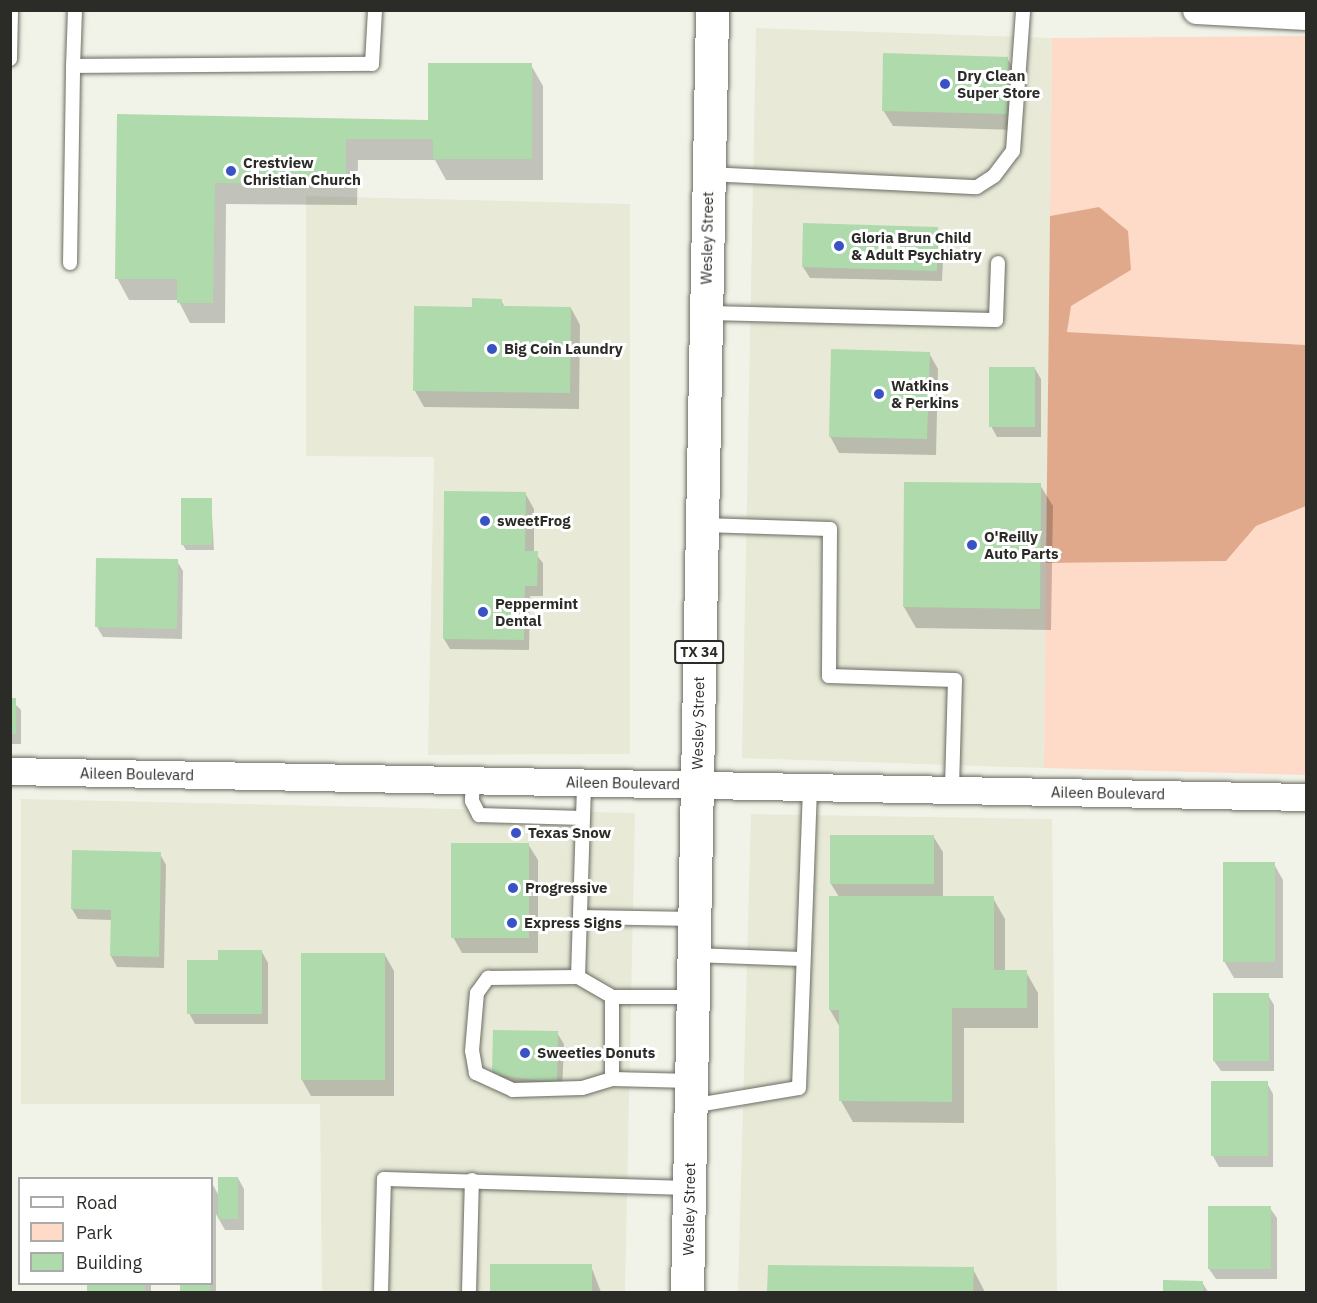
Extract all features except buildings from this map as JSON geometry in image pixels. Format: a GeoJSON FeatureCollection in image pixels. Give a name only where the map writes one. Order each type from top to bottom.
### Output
{"type":"FeatureCollection","features":[{"type":"Feature","properties":{"kind":"main road","name":"Wesley Street"},"geometry":{"type":"LineString","coordinates":[[687,1293],[712,10]]}},
{"type":"Feature","properties":{"kind":"street"},"geometry":{"type":"LineString","coordinates":[[1196,10],[1306,16]]}},
{"type":"Feature","properties":{"kind":"street","name":"Aileen Boulevard"},"geometry":{"type":"LineString","coordinates":[[10,771],[1306,797]]}},
{"type":"Feature","properties":{"kind":"lane"},"geometry":{"type":"LineString","coordinates":[[10,59],[11,10]]}},
{"type":"Feature","properties":{"kind":"lane"},"geometry":{"type":"LineString","coordinates":[[70,263],[75,10]]}},
{"type":"Feature","properties":{"kind":"lane"},"geometry":{"type":"LineString","coordinates":[[73,66],[372,64],[375,10]]}},
{"type":"Feature","properties":{"kind":"lane"},"geometry":{"type":"LineString","coordinates":[[708,174],[977,187],[994,176],[1013,151],[1023,10]]}},
{"type":"Feature","properties":{"kind":"lane"},"geometry":{"type":"LineString","coordinates":[[706,313],[996,320],[998,263]]}},
{"type":"Feature","properties":{"kind":"lane"},"geometry":{"type":"LineString","coordinates":[[702,525],[830,529],[829,676],[955,680],[952,790]]}},
{"type":"Feature","properties":{"kind":"lane"},"geometry":{"type":"LineString","coordinates":[[473,780],[472,801],[479,815],[583,818]]}},
{"type":"Feature","properties":{"kind":"lane"},"geometry":{"type":"LineString","coordinates":[[578,977],[584,782]]}},
{"type":"Feature","properties":{"kind":"lane"},"geometry":{"type":"LineString","coordinates":[[693,997],[612,997],[578,977],[488,978],[477,993],[476,1073],[513,1090],[582,1089],[612,1079],[691,1093],[799,1089],[810,787]]}},
{"type":"Feature","properties":{"kind":"lane"},"geometry":{"type":"LineString","coordinates":[[580,917],[694,919]]}},
{"type":"Feature","properties":{"kind":"lane"},"geometry":{"type":"LineString","coordinates":[[693,955],[802,959]]}},
{"type":"Feature","properties":{"kind":"lane"},"geometry":{"type":"LineString","coordinates":[[612,997],[612,1079]]}},
{"type":"Feature","properties":{"kind":"lane"},"geometry":{"type":"LineString","coordinates":[[381,1293],[384,1179],[689,1188]]}},
{"type":"Feature","properties":{"kind":"lane"},"geometry":{"type":"LineString","coordinates":[[469,1293],[472,1180]]}},
{"type":"Feature","properties":{"kind":"shaded area"},"geometry":{"type":"Polygon","coordinates":[[[756,28],[1052,38],[1044,768],[742,758],[756,28]]]}},
{"type":"Feature","properties":{"kind":"shaded area"},"geometry":{"type":"Polygon","coordinates":[[[306,196],[630,204],[630,754],[428,755],[434,457],[306,456],[306,196]]]}},
{"type":"Feature","properties":{"kind":"shaded area"},"geometry":{"type":"Polygon","coordinates":[[[1099,207],[1128,231],[1131,270],[1071,306],[1067,332],[1306,345],[1306,506],[1256,526],[1226,561],[1046,563],[1050,216],[1099,207]]]}},
{"type":"Feature","properties":{"kind":"shaded area"},"geometry":{"type":"Polygon","coordinates":[[[21,799],[635,813],[625,1292],[322,1292],[320,1104],[21,1104],[21,799]]]}},
{"type":"Feature","properties":{"kind":"shaded area"},"geometry":{"type":"Polygon","coordinates":[[[751,814],[1052,819],[1057,1292],[738,1292],[751,814]]]}},
{"type":"Feature","properties":{"kind":"green space"},"geometry":{"type":"Polygon","coordinates":[[[1306,36],[1306,345],[1067,332],[1070,306],[1131,270],[1099,207],[1050,216],[1052,38],[1306,36]]]}},
{"type":"Feature","properties":{"kind":"green space"},"geometry":{"type":"Polygon","coordinates":[[[1306,506],[1306,775],[1044,768],[1046,563],[1226,561],[1256,526],[1306,506]]]}},
{"type":"Feature","properties":{"kind":"place","name":"Dry Clean Super Store"},"geometry":{"type":"Point","coordinates":[945,84]}},
{"type":"Feature","properties":{"kind":"place","name":"Crestview Christian Church"},"geometry":{"type":"Point","coordinates":[231,171]}},
{"type":"Feature","properties":{"kind":"place","name":"Gloria Brun Child & Adult Psychiatry"},"geometry":{"type":"Point","coordinates":[839,246]}},
{"type":"Feature","properties":{"kind":"place","name":"Big Coin Laundry"},"geometry":{"type":"Point","coordinates":[492,349]}},
{"type":"Feature","properties":{"kind":"place","name":"Watkins & Perkins"},"geometry":{"type":"Point","coordinates":[879,394]}},
{"type":"Feature","properties":{"kind":"place","name":"sweetFrog"},"geometry":{"type":"Point","coordinates":[485,521]}},
{"type":"Feature","properties":{"kind":"place","name":"O'Reilly Auto Parts"},"geometry":{"type":"Point","coordinates":[972,545]}},
{"type":"Feature","properties":{"kind":"place","name":"Peppermint Dental"},"geometry":{"type":"Point","coordinates":[483,612]}},
{"type":"Feature","properties":{"kind":"place","name":"Texas Snow"},"geometry":{"type":"Point","coordinates":[516,833]}},
{"type":"Feature","properties":{"kind":"place","name":"Progressive"},"geometry":{"type":"Point","coordinates":[513,888]}},
{"type":"Feature","properties":{"kind":"place","name":"Express Signs"},"geometry":{"type":"Point","coordinates":[512,923]}},
{"type":"Feature","properties":{"kind":"place","name":"Sweeties Donuts"},"geometry":{"type":"Point","coordinates":[525,1053]}}]}
